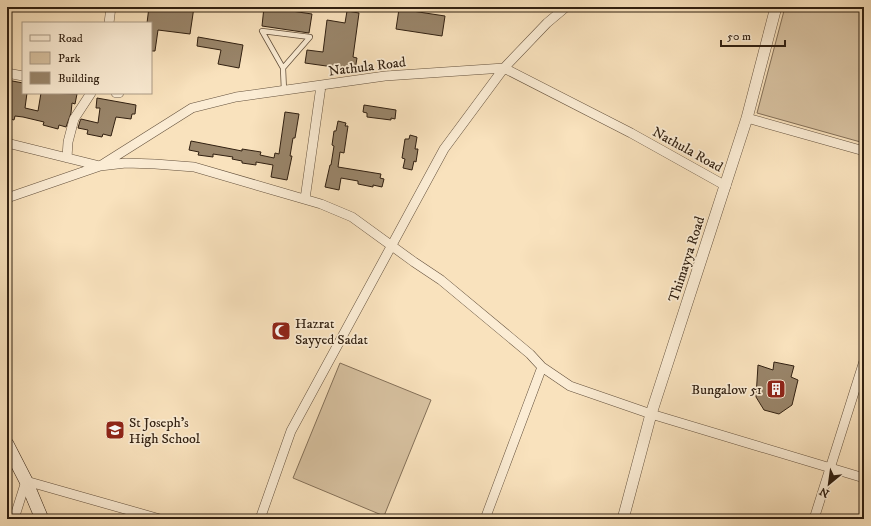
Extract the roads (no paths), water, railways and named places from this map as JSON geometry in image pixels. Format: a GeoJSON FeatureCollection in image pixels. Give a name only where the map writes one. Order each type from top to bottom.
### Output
{"type":"FeatureCollection","features":[{"type":"Feature","properties":{"kind":"main road"},"geometry":{"type":"LineString","coordinates":[[7,444],[26,481],[42,519]]}},
{"type":"Feature","properties":{"kind":"street"},"geometry":{"type":"LineString","coordinates":[[109,22],[111,7]]}},
{"type":"Feature","properties":{"kind":"street"},"geometry":{"type":"LineString","coordinates":[[260,519],[291,431],[444,149],[504,68],[547,23],[566,7]]}},
{"type":"Feature","properties":{"kind":"street","name":"Thimayya Road"},"geometry":{"type":"LineString","coordinates":[[623,519],[651,414],[747,118],[776,7]]}},
{"type":"Feature","properties":{"kind":"street","name":"Nathula Road"},"geometry":{"type":"LineString","coordinates":[[7,198],[100,166],[192,108],[236,97],[385,76],[504,68],[632,133],[726,186]]}},
{"type":"Feature","properties":{"kind":"street"},"geometry":{"type":"LineString","coordinates":[[7,73],[22,76]]}},
{"type":"Feature","properties":{"kind":"street"},"geometry":{"type":"LineString","coordinates":[[305,199],[321,86]]}},
{"type":"Feature","properties":{"kind":"street"},"geometry":{"type":"LineString","coordinates":[[67,158],[68,142],[74,119],[90,94]]}},
{"type":"Feature","properties":{"kind":"street"},"geometry":{"type":"LineString","coordinates":[[747,118],[864,151]]}},
{"type":"Feature","properties":{"kind":"street"},"geometry":{"type":"LineString","coordinates":[[7,144],[100,166],[126,163],[194,168],[321,204],[352,217],[441,280],[530,354],[542,367],[570,386],[651,414],[864,478]]}},
{"type":"Feature","properties":{"kind":"street"},"geometry":{"type":"LineString","coordinates":[[814,519],[864,361]]}},
{"type":"Feature","properties":{"kind":"street"},"geometry":{"type":"LineString","coordinates":[[485,519],[542,367]]}},
{"type":"Feature","properties":{"kind":"street"},"geometry":{"type":"LineString","coordinates":[[14,519],[26,481],[160,519]]}},
{"type":"Feature","properties":{"kind":"lane"},"geometry":{"type":"LineString","coordinates":[[283,68],[310,37],[262,31],[283,68],[284,91]]}},
{"type":"Feature","properties":{"kind":"place","name":"Hazrat Sayyed Sadat"},"geometry":{"type":"Point","coordinates":[281,331]}},
{"type":"Feature","properties":{"kind":"place","name":"Bungalow 51"},"geometry":{"type":"Point","coordinates":[776,389]}},
{"type":"Feature","properties":{"kind":"place","name":"St Joseph's High School"},"geometry":{"type":"Point","coordinates":[115,430]}}]}
